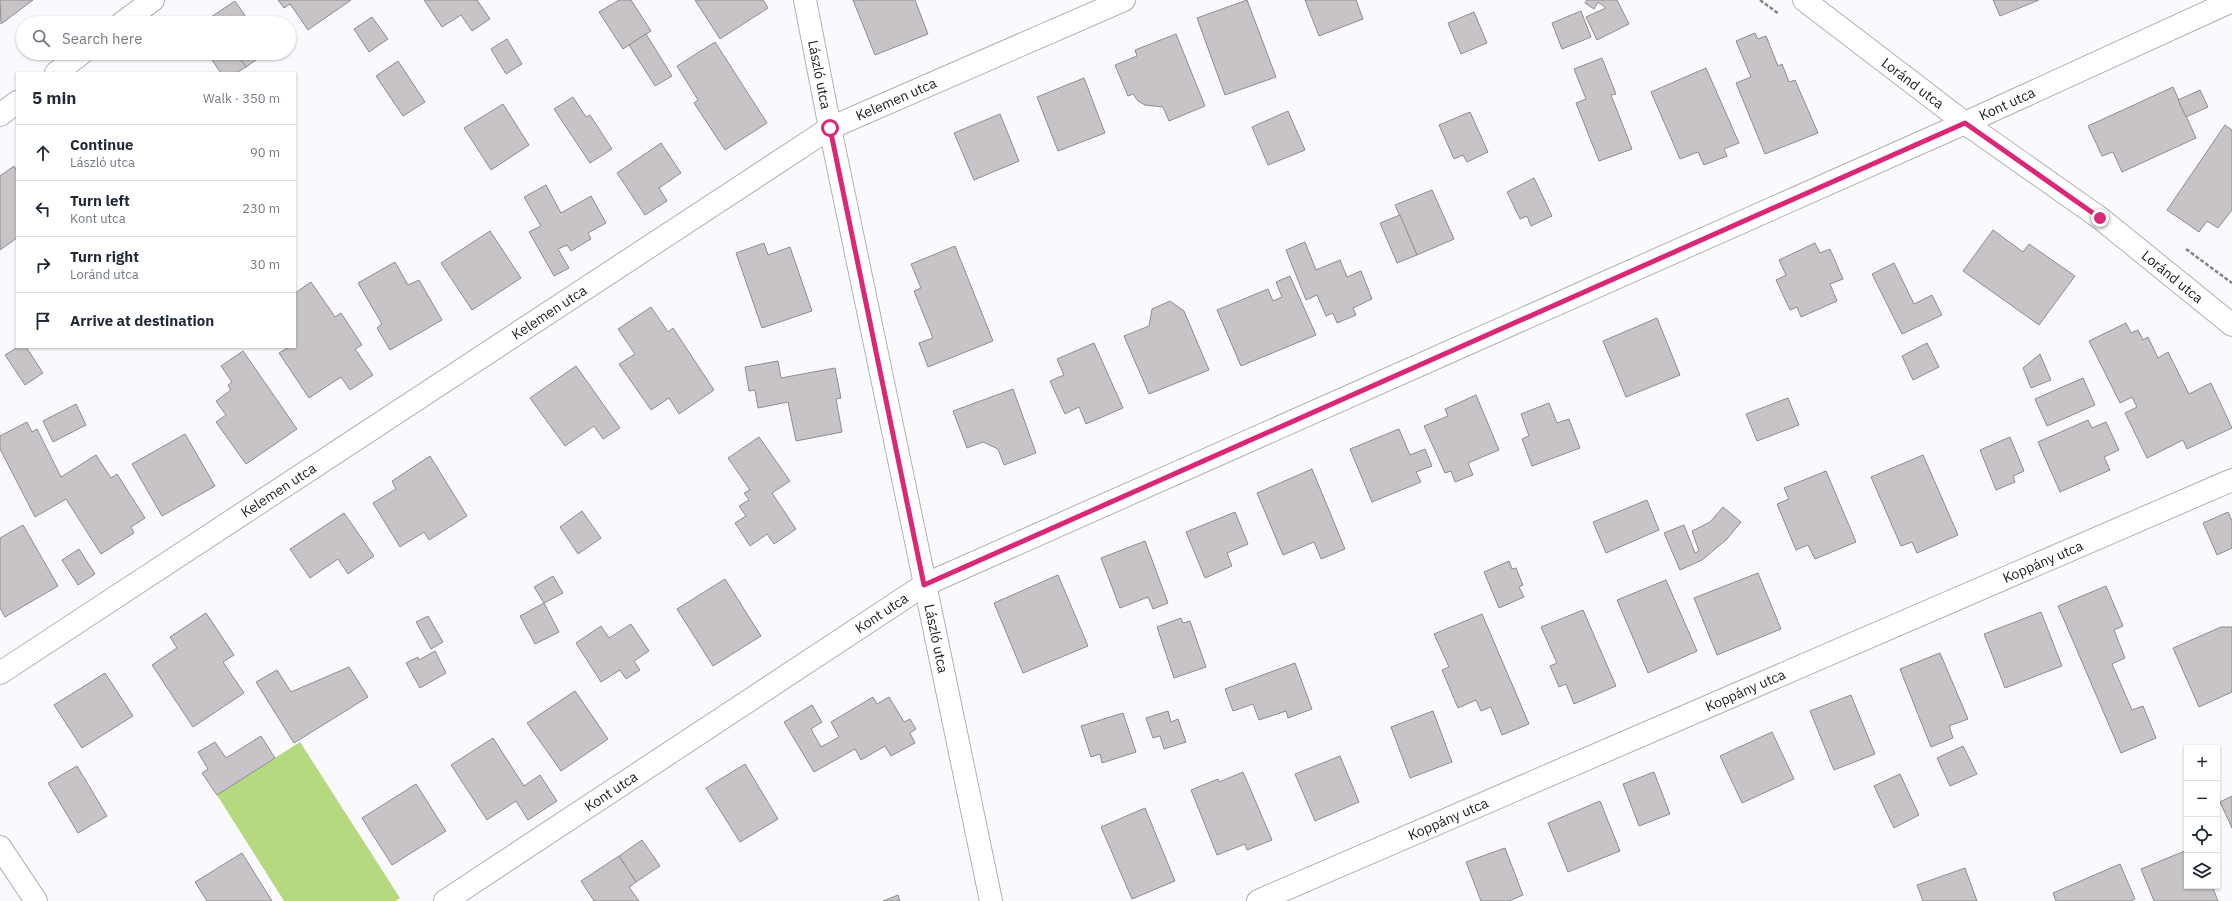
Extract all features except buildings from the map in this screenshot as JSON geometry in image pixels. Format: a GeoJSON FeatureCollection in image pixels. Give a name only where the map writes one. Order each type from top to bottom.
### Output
{"type":"FeatureCollection","features":[{"type":"Feature","properties":{"kind":"street"},"geometry":{"type":"LineString","coordinates":[[131,16],[153,0]]}},
{"type":"Feature","properties":{"kind":"street","name":"László utca"},"geometry":{"type":"LineString","coordinates":[[806,0],[830,128],[991,901]]}},
{"type":"Feature","properties":{"kind":"street","name":"Kelemen utca"},"geometry":{"type":"LineString","coordinates":[[0,673],[830,128],[1124,0]]}},
{"type":"Feature","properties":{"kind":"street","name":"Loránd utca"},"geometry":{"type":"LineString","coordinates":[[1804,0],[1965,123],[2100,218],[2232,325]]}},
{"type":"Feature","properties":{"kind":"street","name":"Kont utca"},"geometry":{"type":"LineString","coordinates":[[445,901],[924,585],[1965,123],[2040,87],[2232,1]]}},
{"type":"Feature","properties":{"kind":"street"},"geometry":{"type":"LineString","coordinates":[[57,72],[73,60]]}},
{"type":"Feature","properties":{"kind":"street"},"geometry":{"type":"LineString","coordinates":[[0,115],[16,103]]}},
{"type":"Feature","properties":{"kind":"street","name":"Koppány utca"},"geometry":{"type":"LineString","coordinates":[[1258,901],[2232,480]]}},
{"type":"Feature","properties":{"kind":"street"},"geometry":{"type":"LineString","coordinates":[[0,847],[36,901]]}},
{"type":"Feature","properties":{"kind":"green space"},"geometry":{"type":"Polygon","coordinates":[[[300,742],[400,898],[396,901],[284,901],[217,795],[300,742]]]}},
{"type":"Feature","properties":{"kind":"route"},"geometry":{"type":"LineString","coordinates":[[830,128],[924,585],[1938,133],[1965,123],[2100,218]]}}]}
